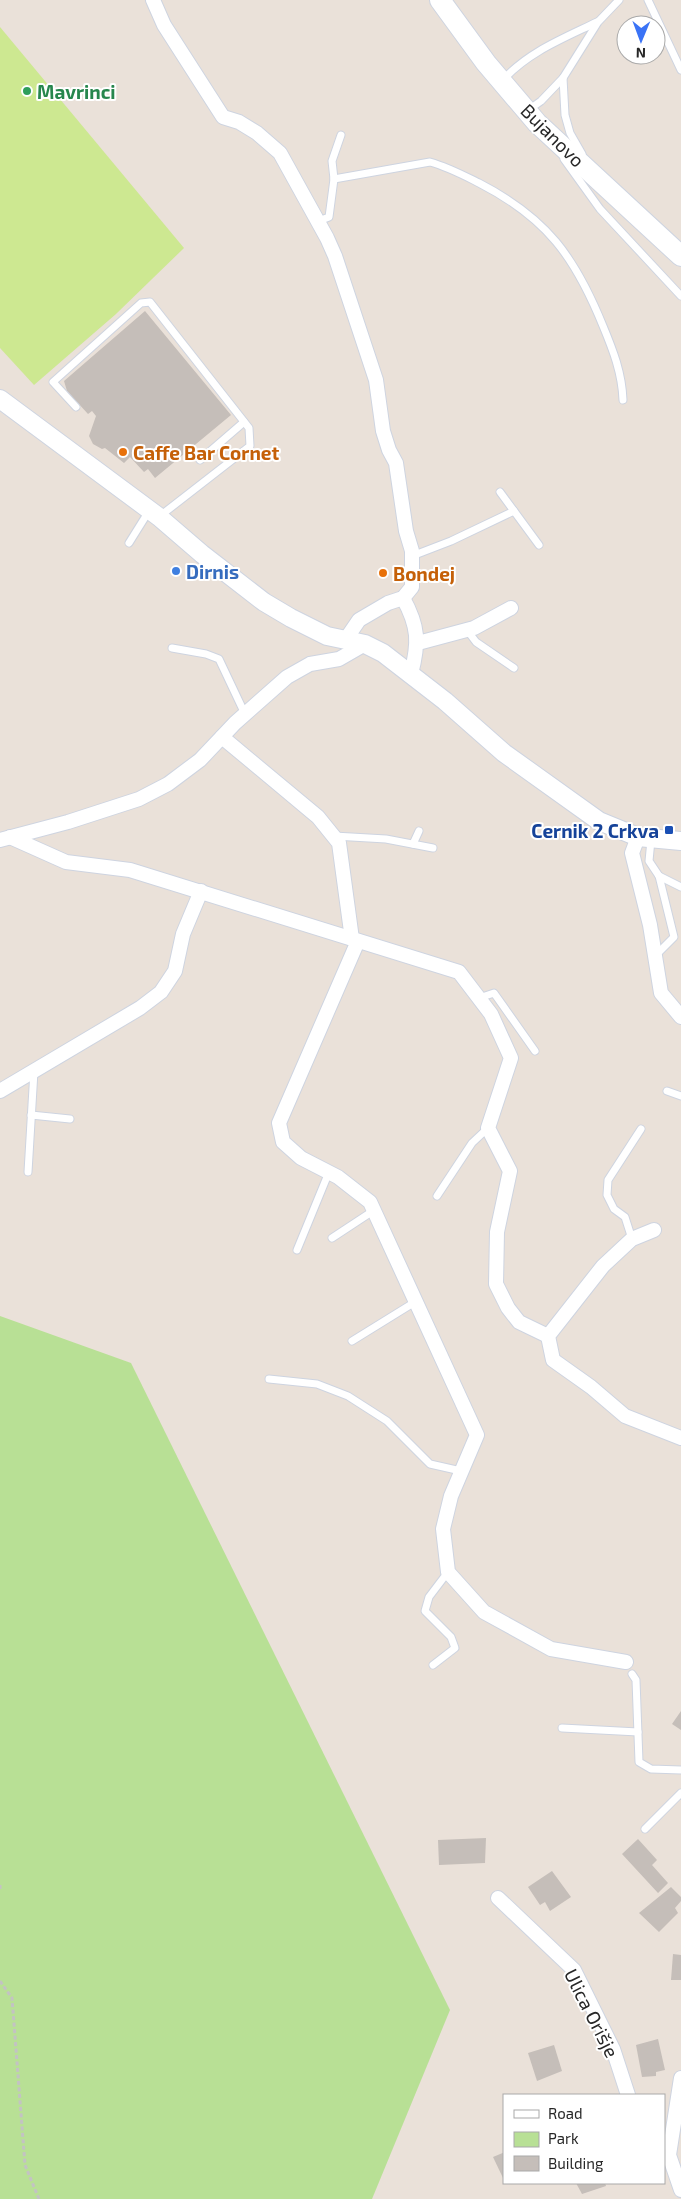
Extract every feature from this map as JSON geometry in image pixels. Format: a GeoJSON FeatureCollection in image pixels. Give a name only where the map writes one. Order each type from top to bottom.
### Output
{"type":"FeatureCollection","features":[{"type":"Feature","properties":{"kind":"main road","name":"Bujanovo"},"geometry":{"type":"LineString","coordinates":[[440,0],[486,63],[532,117],[681,256]]}},
{"type":"Feature","properties":{"kind":"street"},"geometry":{"type":"LineString","coordinates":[[153,0],[164,25],[223,117],[239,122],[257,133],[280,153],[335,256],[376,380],[383,431],[388,450],[396,464],[406,531],[412,556],[412,587],[403,598],[388,603],[358,620],[346,639]]}},
{"type":"Feature","properties":{"kind":"street"},"geometry":{"type":"LineString","coordinates":[[0,399],[155,513],[202,554],[264,602],[310,629],[327,636],[365,644],[383,653],[445,701],[504,753],[584,811],[600,821],[644,838],[681,841]]}},
{"type":"Feature","properties":{"kind":"street"},"geometry":{"type":"LineString","coordinates":[[403,598],[409,610],[418,643],[411,674]]}},
{"type":"Feature","properties":{"kind":"street"},"geometry":{"type":"LineString","coordinates":[[418,643],[466,630],[487,622],[511,608]]}},
{"type":"Feature","properties":{"kind":"street"},"geometry":{"type":"LineString","coordinates":[[5,838],[68,822],[139,799],[168,784],[200,760],[245,714],[287,677],[310,664],[339,659],[365,644]]}},
{"type":"Feature","properties":{"kind":"street"},"geometry":{"type":"LineString","coordinates":[[222,737],[318,817],[339,843],[355,940],[279,1122],[283,1142],[300,1158],[338,1177],[370,1202],[477,1435],[451,1496],[443,1529],[448,1572],[484,1612],[551,1650],[629,1668]]}},
{"type":"Feature","properties":{"kind":"street"},"geometry":{"type":"LineString","coordinates":[[5,838],[66,862],[130,870],[459,972],[491,1014],[511,1058],[488,1128],[510,1172],[497,1232],[496,1284],[508,1308],[519,1322],[548,1336]]}},
{"type":"Feature","properties":{"kind":"street"},"geometry":{"type":"LineString","coordinates":[[644,838],[632,854],[650,925],[661,993],[681,1017]]}},
{"type":"Feature","properties":{"kind":"street"},"geometry":{"type":"LineString","coordinates":[[0,1092],[140,1008],[161,992],[175,971],[183,934],[201,891]]}},
{"type":"Feature","properties":{"kind":"street"},"geometry":{"type":"LineString","coordinates":[[654,1230],[632,1239],[603,1266],[548,1336],[553,1360],[591,1387],[625,1416],[681,1438]]}},
{"type":"Feature","properties":{"kind":"street","name":"Ulica Orišje"},"geometry":{"type":"LineString","coordinates":[[498,1898],[574,1970],[613,2049],[628,2094]]}},
{"type":"Feature","properties":{"kind":"street"},"geometry":{"type":"LineString","coordinates":[[681,2078],[667,2155],[681,2190]]}},
{"type":"Feature","properties":{"kind":"lane"},"geometry":{"type":"LineString","coordinates":[[619,0],[598,22],[563,78],[541,101],[532,117],[600,208],[681,296]]}},
{"type":"Feature","properties":{"kind":"lane"},"geometry":{"type":"LineString","coordinates":[[648,0],[681,70]]}},
{"type":"Feature","properties":{"kind":"lane"},"geometry":{"type":"LineString","coordinates":[[502,82],[524,60],[546,47],[598,22]]}},
{"type":"Feature","properties":{"kind":"lane"},"geometry":{"type":"LineString","coordinates":[[563,78],[565,116],[570,133],[595,177]]}},
{"type":"Feature","properties":{"kind":"lane"},"geometry":{"type":"LineString","coordinates":[[316,222],[329,217],[334,179],[332,161],[341,135]]}},
{"type":"Feature","properties":{"kind":"lane"},"geometry":{"type":"LineString","coordinates":[[334,179],[430,162],[453,170],[520,208],[541,225],[558,243],[580,274],[614,353],[622,383],[623,400]]}},
{"type":"Feature","properties":{"kind":"lane"},"geometry":{"type":"LineString","coordinates":[[76,407],[53,382],[141,303],[150,302],[249,428],[250,446],[155,513],[129,543]]}},
{"type":"Feature","properties":{"kind":"lane"},"geometry":{"type":"LineString","coordinates":[[200,460],[244,422]]}},
{"type":"Feature","properties":{"kind":"lane"},"geometry":{"type":"LineString","coordinates":[[500,492],[539,545]]}},
{"type":"Feature","properties":{"kind":"lane"},"geometry":{"type":"LineString","coordinates":[[412,556],[451,541],[514,512]]}},
{"type":"Feature","properties":{"kind":"lane"},"geometry":{"type":"LineString","coordinates":[[466,630],[476,642],[514,668]]}},
{"type":"Feature","properties":{"kind":"lane"},"geometry":{"type":"LineString","coordinates":[[172,648],[219,659],[245,714]]}},
{"type":"Feature","properties":{"kind":"lane"},"geometry":{"type":"LineString","coordinates":[[413,844],[419,831]]}},
{"type":"Feature","properties":{"kind":"lane"},"geometry":{"type":"LineString","coordinates":[[333,836],[386,839],[433,848]]}},
{"type":"Feature","properties":{"kind":"lane"},"geometry":{"type":"LineString","coordinates":[[644,838],[648,861],[659,876],[674,937],[655,956]]}},
{"type":"Feature","properties":{"kind":"lane"},"geometry":{"type":"LineString","coordinates":[[659,876],[681,887]]}},
{"type":"Feature","properties":{"kind":"lane"},"geometry":{"type":"LineString","coordinates":[[479,998],[494,993],[535,1050]]}},
{"type":"Feature","properties":{"kind":"lane"},"geometry":{"type":"LineString","coordinates":[[28,1172],[34,1071]]}},
{"type":"Feature","properties":{"kind":"lane"},"geometry":{"type":"LineString","coordinates":[[667,1091],[681,1096]]}},
{"type":"Feature","properties":{"kind":"lane"},"geometry":{"type":"LineString","coordinates":[[31,1115],[70,1119]]}},
{"type":"Feature","properties":{"kind":"lane"},"geometry":{"type":"LineString","coordinates":[[437,1196],[472,1143],[488,1128]]}},
{"type":"Feature","properties":{"kind":"lane"},"geometry":{"type":"LineString","coordinates":[[632,1239],[625,1217],[614,1208],[607,1195],[608,1180],[641,1129]]}},
{"type":"Feature","properties":{"kind":"lane"},"geometry":{"type":"LineString","coordinates":[[297,1250],[329,1172]]}},
{"type":"Feature","properties":{"kind":"lane"},"geometry":{"type":"LineString","coordinates":[[332,1238],[373,1211]]}},
{"type":"Feature","properties":{"kind":"lane"},"geometry":{"type":"LineString","coordinates":[[352,1340],[416,1302]]}},
{"type":"Feature","properties":{"kind":"lane"},"geometry":{"type":"LineString","coordinates":[[269,1379],[317,1384],[348,1396],[387,1420],[430,1464],[461,1471]]}},
{"type":"Feature","properties":{"kind":"lane"},"geometry":{"type":"LineString","coordinates":[[433,1666],[454,1648],[451,1637],[425,1611],[429,1598],[448,1572]]}},
{"type":"Feature","properties":{"kind":"lane"},"geometry":{"type":"LineString","coordinates":[[629,1668],[636,1680],[639,1762],[651,1769],[681,1770]]}},
{"type":"Feature","properties":{"kind":"lane"},"geometry":{"type":"LineString","coordinates":[[562,1728],[638,1732]]}},
{"type":"Feature","properties":{"kind":"lane"},"geometry":{"type":"LineString","coordinates":[[645,1829],[681,1792]]}},
{"type":"Feature","properties":{"kind":"path"},"geometry":{"type":"LineString","coordinates":[[0,1885],[0,1890]]}},
{"type":"Feature","properties":{"kind":"path"},"geometry":{"type":"LineString","coordinates":[[0,1980],[12,1998],[25,2165],[39,2199]]}},
{"type":"Feature","properties":{"kind":"green space"},"geometry":{"type":"Polygon","coordinates":[[[0,27],[184,248],[116,314],[34,385],[0,348],[0,27]]]}},
{"type":"Feature","properties":{"kind":"green space"},"geometry":{"type":"Polygon","coordinates":[[[0,1316],[131,1363],[450,2010],[372,2199],[0,2199],[0,1316]]]}},
{"type":"Feature","properties":{"kind":"building"},"geometry":{"type":"Polygon","coordinates":[[[145,311],[231,415],[155,478],[148,469],[144,472],[130,457],[124,463],[105,448],[102,449],[93,444],[89,436],[96,416],[92,411],[88,414],[67,391],[64,381],[145,311]]]}},
{"type":"Feature","properties":{"kind":"building"},"geometry":{"type":"Polygon","coordinates":[[[681,1711],[681,1730],[672,1724],[681,1711]]]}},
{"type":"Feature","properties":{"kind":"building"},"geometry":{"type":"Polygon","coordinates":[[[486,1838],[485,1863],[439,1865],[438,1840],[486,1838]]]}},
{"type":"Feature","properties":{"kind":"building"},"geometry":{"type":"Polygon","coordinates":[[[638,1839],[657,1860],[652,1865],[668,1883],[658,1893],[622,1854],[638,1839]]]}},
{"type":"Feature","properties":{"kind":"building"},"geometry":{"type":"Polygon","coordinates":[[[552,1871],[571,1897],[550,1911],[545,1902],[540,1905],[528,1887],[552,1871]]]}},
{"type":"Feature","properties":{"kind":"building"},"geometry":{"type":"Polygon","coordinates":[[[671,1887],[681,1897],[681,1901],[675,1908],[678,1913],[659,1932],[639,1913],[671,1887]]]}},
{"type":"Feature","properties":{"kind":"building"},"geometry":{"type":"Polygon","coordinates":[[[673,1954],[681,1955],[681,1980],[671,1980],[673,1954]]]}},
{"type":"Feature","properties":{"kind":"building"},"geometry":{"type":"Polygon","coordinates":[[[658,2039],[665,2070],[656,2072],[656,2076],[642,2077],[636,2045],[658,2039]]]}},
{"type":"Feature","properties":{"kind":"building"},"geometry":{"type":"Polygon","coordinates":[[[554,2045],[562,2071],[537,2081],[528,2053],[554,2045]]]}},
{"type":"Feature","properties":{"kind":"building"},"geometry":{"type":"Polygon","coordinates":[[[503,2153],[503,2178],[493,2157],[503,2153]]]}},
{"type":"Feature","properties":{"kind":"building"},"geometry":{"type":"Polygon","coordinates":[[[577,2184],[605,2184],[606,2186],[582,2194],[577,2184]]]}},
{"type":"Feature","properties":{"kind":"place","name":"Mavrinci"},"geometry":{"type":"Point","coordinates":[27,91]}},
{"type":"Feature","properties":{"kind":"place","name":"Caffe Bar Cornet"},"geometry":{"type":"Point","coordinates":[123,452]}},
{"type":"Feature","properties":{"kind":"place","name":"Dirnis"},"geometry":{"type":"Point","coordinates":[176,571]}},
{"type":"Feature","properties":{"kind":"place","name":"Bondej"},"geometry":{"type":"Point","coordinates":[383,573]}},
{"type":"Feature","properties":{"kind":"place","name":"Cernik 2 Crkva"},"geometry":{"type":"Point","coordinates":[669,830]}}]}
